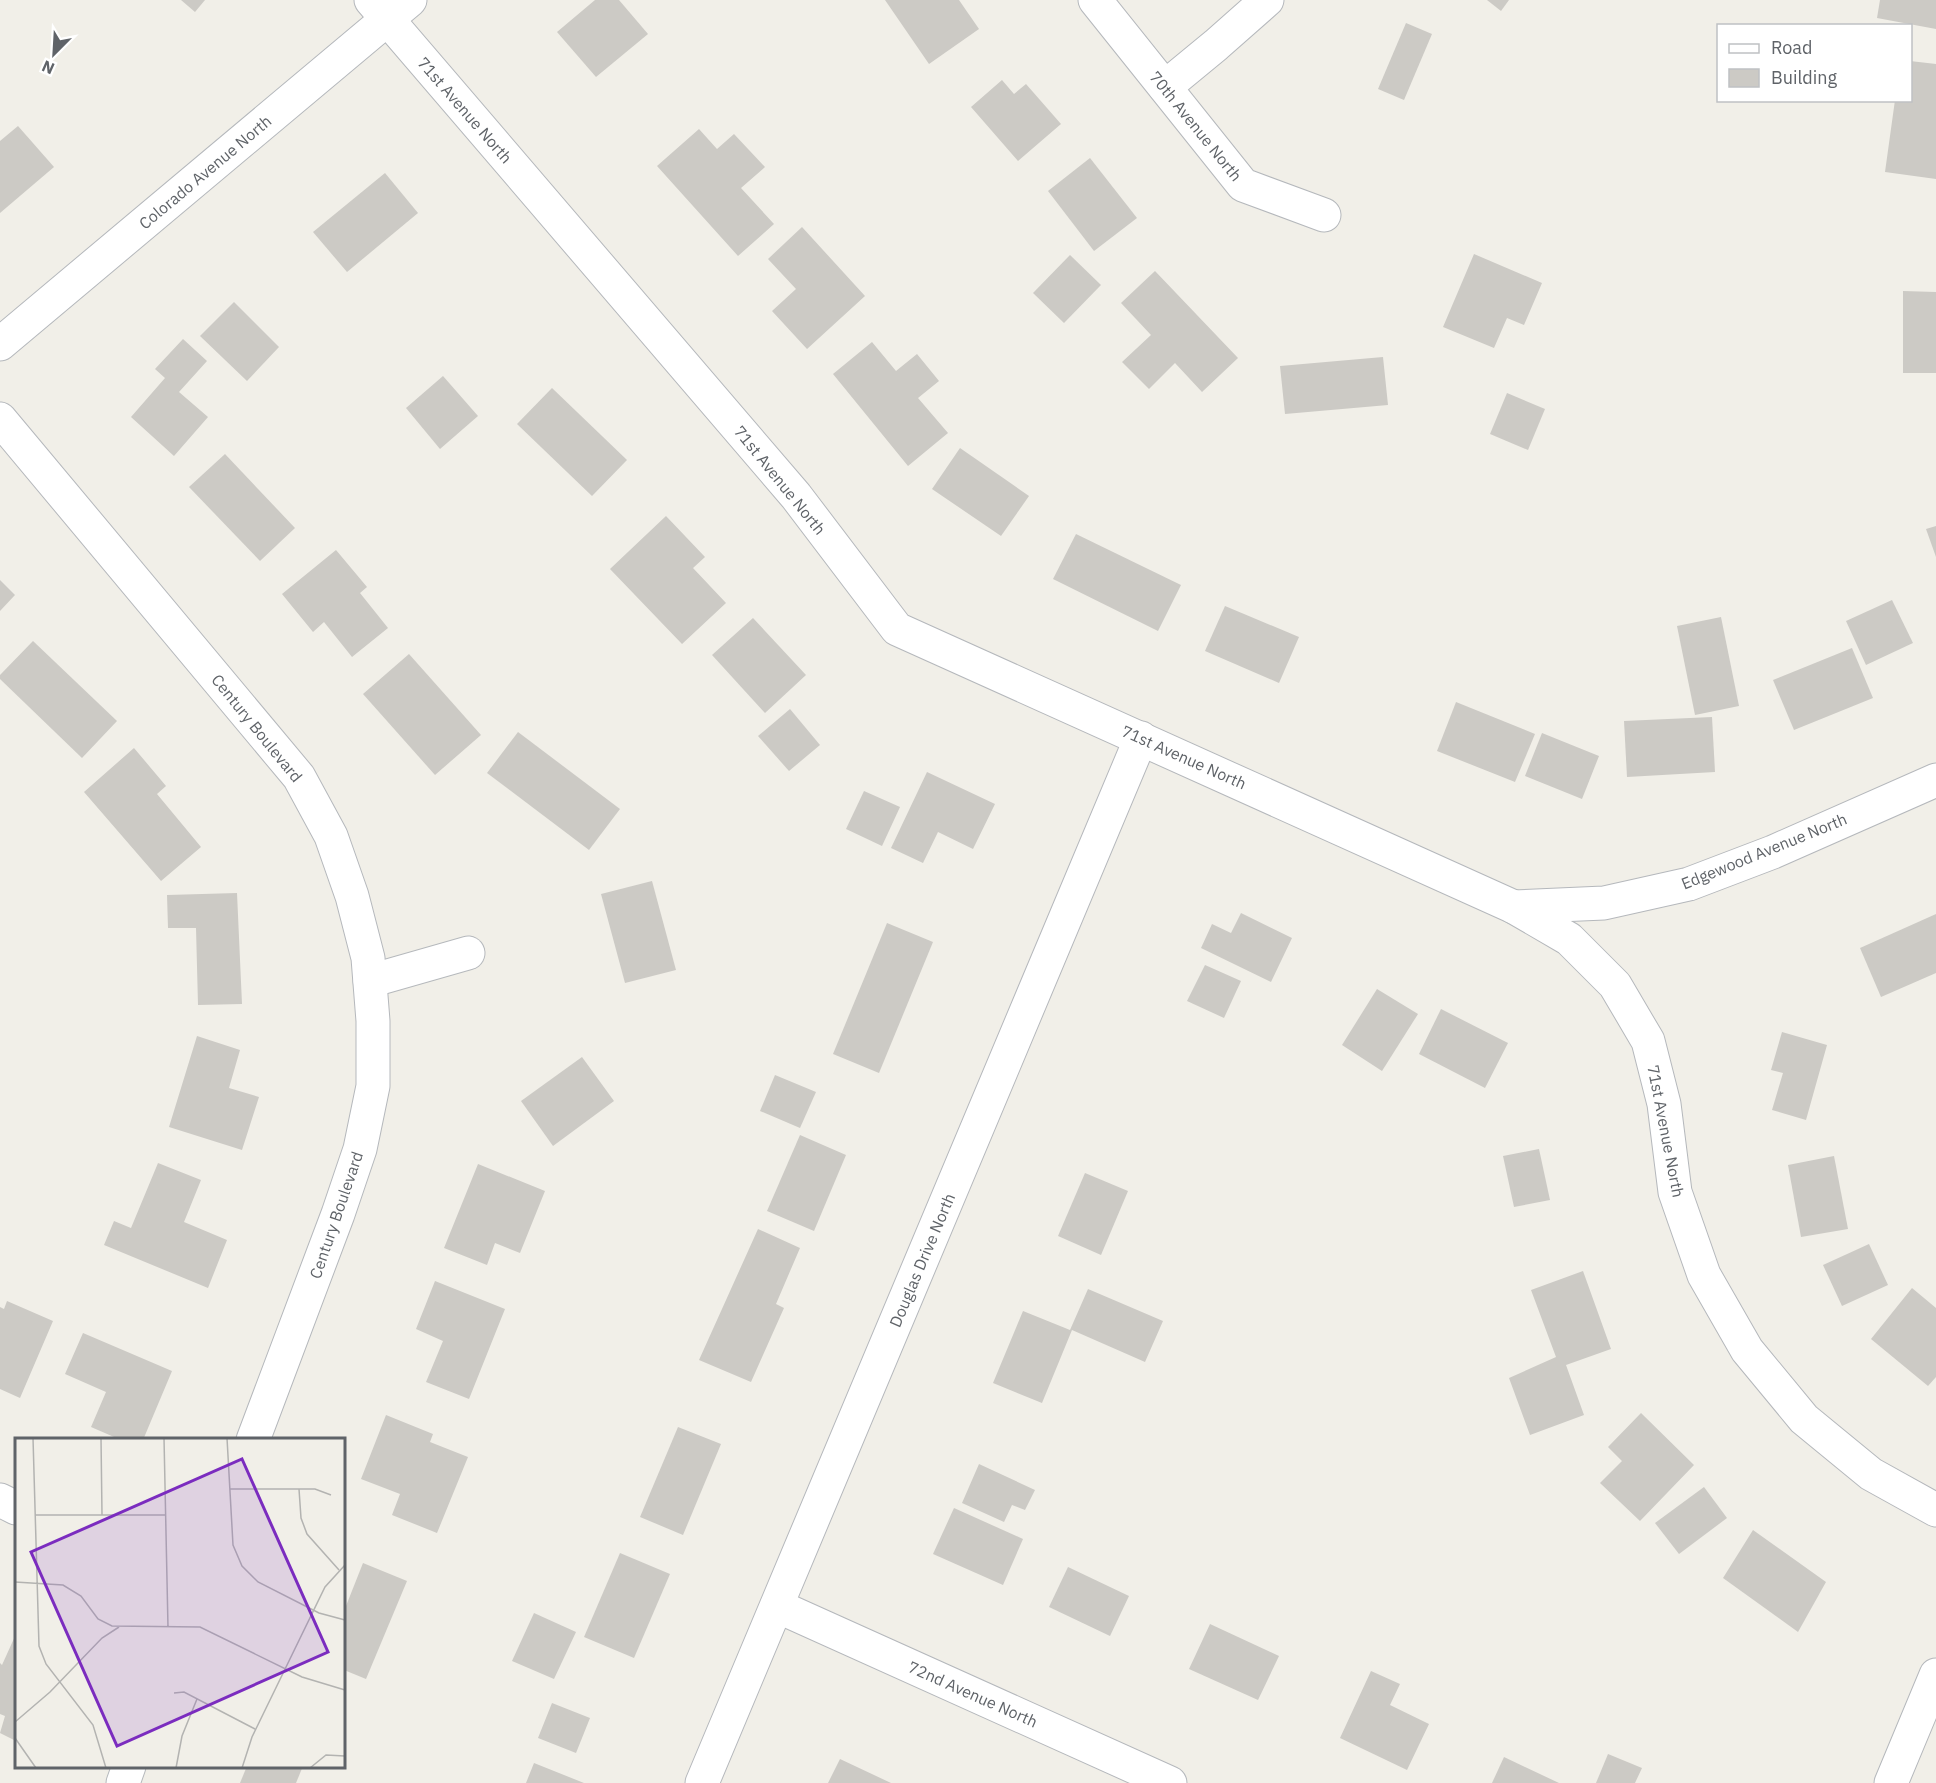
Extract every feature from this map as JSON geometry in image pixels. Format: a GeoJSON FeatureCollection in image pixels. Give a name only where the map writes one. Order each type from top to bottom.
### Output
{"type":"FeatureCollection","features":[{"type":"Feature","properties":{"kind":"street","name":"70th Avenue North"},"geometry":{"type":"LineString","coordinates":[[1095,0],[1243,185],[1324,215]]}},
{"type":"Feature","properties":{"kind":"street"},"geometry":{"type":"LineString","coordinates":[[1164,87],[1267,0]]}},
{"type":"Feature","properties":{"kind":"street","name":"Colorado Avenue North"},"geometry":{"type":"LineString","coordinates":[[0,344],[390,6]]}},
{"type":"Feature","properties":{"kind":"street","name":"71st Avenue North"},"geometry":{"type":"LineString","coordinates":[[390,6],[796,496],[897,629],[1514,907],[1569,939],[1615,985],[1648,1041],[1664,1104],[1676,1192],[1704,1275],[1747,1350],[1804,1419],[1871,1474],[1936,1510]]}},
{"type":"Feature","properties":{"kind":"street","name":"Century Boulevard"},"geometry":{"type":"LineString","coordinates":[[0,419],[299,777],[331,836],[368,958],[373,1021],[373,1086],[360,1149],[254,1438]]}},
{"type":"Feature","properties":{"kind":"street","name":"Douglas Drive North"},"geometry":{"type":"LineString","coordinates":[[702,1783],[1141,738]]}},
{"type":"Feature","properties":{"kind":"street","name":"Edgewood Avenue North"},"geometry":{"type":"LineString","coordinates":[[1514,907],[1604,903],[1689,884],[1773,852],[1936,780]]}},
{"type":"Feature","properties":{"kind":"street"},"geometry":{"type":"LineString","coordinates":[[369,981],[468,953]]}},
{"type":"Feature","properties":{"kind":"street"},"geometry":{"type":"LineString","coordinates":[[0,1500],[15,1508]]}},
{"type":"Feature","properties":{"kind":"street","name":"72nd Avenue North"},"geometry":{"type":"LineString","coordinates":[[777,1606],[1170,1783]]}},
{"type":"Feature","properties":{"kind":"street"},"geometry":{"type":"LineString","coordinates":[[1891,1783],[1936,1675]]}},
{"type":"Feature","properties":{"kind":"street"},"geometry":{"type":"LineString","coordinates":[[123,1783],[129,1768]]}},
{"type":"Feature","properties":{"kind":"building"},"geometry":{"type":"Polygon","coordinates":[[[181,0],[205,0],[195,12],[181,0]]]}},
{"type":"Feature","properties":{"kind":"building"},"geometry":{"type":"Polygon","coordinates":[[[595,0],[619,0],[648,34],[596,77],[557,32],[595,0]]]}},
{"type":"Feature","properties":{"kind":"building"},"geometry":{"type":"Polygon","coordinates":[[[885,0],[959,0],[979,29],[929,64],[885,0]]]}},
{"type":"Feature","properties":{"kind":"building"},"geometry":{"type":"Polygon","coordinates":[[[1487,0],[1509,0],[1501,11],[1487,0]]]}},
{"type":"Feature","properties":{"kind":"building"},"geometry":{"type":"Polygon","coordinates":[[[1880,0],[1936,0],[1936,29],[1877,18],[1880,0]]]}},
{"type":"Feature","properties":{"kind":"building"},"geometry":{"type":"Polygon","coordinates":[[[1406,23],[1432,34],[1404,100],[1378,89],[1406,23]]]}},
{"type":"Feature","properties":{"kind":"building"},"geometry":{"type":"Polygon","coordinates":[[[1912,61],[1936,64],[1936,179],[1885,172],[1895,102],[1912,102],[1912,61]]]}},
{"type":"Feature","properties":{"kind":"building"},"geometry":{"type":"Polygon","coordinates":[[[1002,80],[1014,94],[1026,84],[1061,124],[1018,161],[971,107],[1002,80]]]}},
{"type":"Feature","properties":{"kind":"building"},"geometry":{"type":"Polygon","coordinates":[[[18,126],[54,167],[0,213],[0,141],[18,126]]]}},
{"type":"Feature","properties":{"kind":"building"},"geometry":{"type":"Polygon","coordinates":[[[699,129],[717,149],[734,134],[765,167],[741,188],[774,224],[738,256],[657,166],[699,129]]]}},
{"type":"Feature","properties":{"kind":"building"},"geometry":{"type":"Polygon","coordinates":[[[1090,158],[1137,218],[1094,251],[1048,191],[1090,158]]]}},
{"type":"Feature","properties":{"kind":"building"},"geometry":{"type":"Polygon","coordinates":[[[385,173],[418,213],[347,272],[313,232],[385,173]]]}},
{"type":"Feature","properties":{"kind":"building"},"geometry":{"type":"Polygon","coordinates":[[[802,227],[865,296],[807,349],[772,311],[796,289],[768,259],[802,227]]]}},
{"type":"Feature","properties":{"kind":"building"},"geometry":{"type":"Polygon","coordinates":[[[1474,254],[1542,283],[1524,325],[1507,318],[1494,348],[1443,327],[1474,254]]]}},
{"type":"Feature","properties":{"kind":"building"},"geometry":{"type":"Polygon","coordinates":[[[1070,255],[1101,285],[1064,323],[1033,293],[1070,255]]]}},
{"type":"Feature","properties":{"kind":"building"},"geometry":{"type":"Polygon","coordinates":[[[1155,271],[1238,358],[1202,392],[1175,363],[1149,389],[1122,362],[1151,335],[1121,303],[1155,271]]]}},
{"type":"Feature","properties":{"kind":"building"},"geometry":{"type":"Polygon","coordinates":[[[1903,291],[1936,292],[1936,373],[1903,373],[1903,291]]]}},
{"type":"Feature","properties":{"kind":"building"},"geometry":{"type":"Polygon","coordinates":[[[234,302],[279,347],[247,381],[200,336],[234,302]]]}},
{"type":"Feature","properties":{"kind":"building"},"geometry":{"type":"Polygon","coordinates":[[[183,339],[207,361],[179,392],[208,417],[174,456],[131,417],[165,378],[155,369],[183,339]]]}},
{"type":"Feature","properties":{"kind":"building"},"geometry":{"type":"Polygon","coordinates":[[[872,342],[896,371],[917,354],[939,381],[918,398],[948,433],[908,466],[833,374],[872,342]]]}},
{"type":"Feature","properties":{"kind":"building"},"geometry":{"type":"Polygon","coordinates":[[[1383,357],[1388,405],[1285,414],[1280,366],[1383,357]]]}},
{"type":"Feature","properties":{"kind":"building"},"geometry":{"type":"Polygon","coordinates":[[[443,376],[478,416],[440,449],[406,408],[443,376]]]}},
{"type":"Feature","properties":{"kind":"building"},"geometry":{"type":"Polygon","coordinates":[[[552,388],[627,460],[592,496],[517,424],[552,388]]]}},
{"type":"Feature","properties":{"kind":"building"},"geometry":{"type":"Polygon","coordinates":[[[1507,393],[1545,409],[1528,450],[1490,434],[1507,393]]]}},
{"type":"Feature","properties":{"kind":"building"},"geometry":{"type":"Polygon","coordinates":[[[960,448],[1029,496],[1001,536],[932,489],[960,448]]]}},
{"type":"Feature","properties":{"kind":"building"},"geometry":{"type":"Polygon","coordinates":[[[225,454],[295,528],[260,561],[189,487],[225,454]]]}},
{"type":"Feature","properties":{"kind":"building"},"geometry":{"type":"Polygon","coordinates":[[[666,516],[705,557],[693,568],[726,603],[682,644],[610,569],[666,516]]]}},
{"type":"Feature","properties":{"kind":"building"},"geometry":{"type":"Polygon","coordinates":[[[1936,526],[1936,557],[1926,529],[1936,526]]]}},
{"type":"Feature","properties":{"kind":"building"},"geometry":{"type":"Polygon","coordinates":[[[1076,534],[1181,585],[1158,631],[1053,579],[1076,534]]]}},
{"type":"Feature","properties":{"kind":"building"},"geometry":{"type":"Polygon","coordinates":[[[336,550],[367,587],[360,593],[388,628],[352,657],[324,622],[313,632],[282,594],[336,550]]]}},
{"type":"Feature","properties":{"kind":"building"},"geometry":{"type":"Polygon","coordinates":[[[0,580],[15,595],[0,611],[0,580]]]}},
{"type":"Feature","properties":{"kind":"building"},"geometry":{"type":"Polygon","coordinates":[[[1892,600],[1913,643],[1866,665],[1846,621],[1892,600]]]}},
{"type":"Feature","properties":{"kind":"building"},"geometry":{"type":"Polygon","coordinates":[[[1225,606],[1299,637],[1279,683],[1205,651],[1225,606]]]}},
{"type":"Feature","properties":{"kind":"building"},"geometry":{"type":"Polygon","coordinates":[[[1721,617],[1739,706],[1695,715],[1677,626],[1721,617]]]}},
{"type":"Feature","properties":{"kind":"building"},"geometry":{"type":"Polygon","coordinates":[[[753,618],[806,675],[765,713],[712,655],[753,618]]]}},
{"type":"Feature","properties":{"kind":"building"},"geometry":{"type":"Polygon","coordinates":[[[33,641],[117,721],[82,758],[0,679],[0,675],[33,641]]]}},
{"type":"Feature","properties":{"kind":"building"},"geometry":{"type":"Polygon","coordinates":[[[1852,648],[1873,698],[1794,730],[1773,680],[1852,648]]]}},
{"type":"Feature","properties":{"kind":"building"},"geometry":{"type":"Polygon","coordinates":[[[409,654],[481,735],[435,775],[363,694],[409,654]]]}},
{"type":"Feature","properties":{"kind":"building"},"geometry":{"type":"Polygon","coordinates":[[[1456,702],[1535,734],[1515,782],[1437,751],[1456,702]]]}},
{"type":"Feature","properties":{"kind":"building"},"geometry":{"type":"Polygon","coordinates":[[[790,709],[820,745],[789,771],[758,736],[790,709]]]}},
{"type":"Feature","properties":{"kind":"building"},"geometry":{"type":"Polygon","coordinates":[[[1712,717],[1715,772],[1627,777],[1624,721],[1712,717]]]}},
{"type":"Feature","properties":{"kind":"building"},"geometry":{"type":"Polygon","coordinates":[[[518,732],[620,809],[589,850],[487,773],[518,732]]]}},
{"type":"Feature","properties":{"kind":"building"},"geometry":{"type":"Polygon","coordinates":[[[1542,733],[1599,756],[1582,799],[1525,776],[1542,733]]]}},
{"type":"Feature","properties":{"kind":"building"},"geometry":{"type":"Polygon","coordinates":[[[134,748],[166,786],[157,794],[201,847],[161,881],[84,792],[134,748]]]}},
{"type":"Feature","properties":{"kind":"building"},"geometry":{"type":"Polygon","coordinates":[[[927,772],[995,804],[973,849],[938,832],[923,863],[891,848],[927,772]]]}},
{"type":"Feature","properties":{"kind":"building"},"geometry":{"type":"Polygon","coordinates":[[[864,791],[900,807],[882,846],[846,829],[864,791]]]}},
{"type":"Feature","properties":{"kind":"building"},"geometry":{"type":"Polygon","coordinates":[[[652,881],[676,970],[625,983],[601,894],[652,881]]]}},
{"type":"Feature","properties":{"kind":"building"},"geometry":{"type":"Polygon","coordinates":[[[237,893],[242,1004],[198,1005],[196,928],[168,928],[167,895],[237,893]]]}},
{"type":"Feature","properties":{"kind":"building"},"geometry":{"type":"Polygon","coordinates":[[[1241,913],[1292,938],[1271,982],[1201,948],[1212,924],[1231,933],[1241,913]]]}},
{"type":"Feature","properties":{"kind":"building"},"geometry":{"type":"Polygon","coordinates":[[[1936,914],[1936,973],[1881,997],[1860,948],[1936,914]]]}},
{"type":"Feature","properties":{"kind":"building"},"geometry":{"type":"Polygon","coordinates":[[[887,923],[933,942],[879,1073],[833,1054],[887,923]]]}},
{"type":"Feature","properties":{"kind":"building"},"geometry":{"type":"Polygon","coordinates":[[[1205,965],[1241,981],[1224,1018],[1187,1001],[1205,965]]]}},
{"type":"Feature","properties":{"kind":"building"},"geometry":{"type":"Polygon","coordinates":[[[1377,989],[1418,1014],[1382,1071],[1342,1045],[1377,989]]]}},
{"type":"Feature","properties":{"kind":"building"},"geometry":{"type":"Polygon","coordinates":[[[1441,1009],[1508,1043],[1485,1088],[1419,1054],[1441,1009]]]}},
{"type":"Feature","properties":{"kind":"building"},"geometry":{"type":"Polygon","coordinates":[[[1782,1032],[1827,1045],[1806,1120],[1772,1110],[1783,1073],[1771,1070],[1782,1032]]]}},
{"type":"Feature","properties":{"kind":"building"},"geometry":{"type":"Polygon","coordinates":[[[197,1036],[240,1050],[229,1088],[259,1097],[242,1150],[169,1127],[197,1036]]]}},
{"type":"Feature","properties":{"kind":"building"},"geometry":{"type":"Polygon","coordinates":[[[582,1057],[614,1101],[553,1146],[521,1101],[582,1057]]]}},
{"type":"Feature","properties":{"kind":"building"},"geometry":{"type":"Polygon","coordinates":[[[775,1075],[816,1092],[800,1128],[760,1111],[775,1075]]]}},
{"type":"Feature","properties":{"kind":"building"},"geometry":{"type":"Polygon","coordinates":[[[800,1135],[846,1155],[814,1231],[767,1211],[800,1135]]]}},
{"type":"Feature","properties":{"kind":"building"},"geometry":{"type":"Polygon","coordinates":[[[1539,1149],[1550,1200],[1514,1207],[1503,1156],[1539,1149]]]}},
{"type":"Feature","properties":{"kind":"building"},"geometry":{"type":"Polygon","coordinates":[[[1834,1156],[1848,1229],[1801,1237],[1788,1165],[1834,1156]]]}},
{"type":"Feature","properties":{"kind":"building"},"geometry":{"type":"Polygon","coordinates":[[[158,1163],[201,1180],[184,1222],[227,1240],[208,1288],[104,1245],[114,1221],[131,1228],[158,1163]]]}},
{"type":"Feature","properties":{"kind":"building"},"geometry":{"type":"Polygon","coordinates":[[[478,1164],[545,1191],[520,1253],[495,1243],[487,1265],[444,1248],[478,1164]]]}},
{"type":"Feature","properties":{"kind":"building"},"geometry":{"type":"Polygon","coordinates":[[[1085,1173],[1128,1191],[1101,1255],[1058,1236],[1085,1173]]]}},
{"type":"Feature","properties":{"kind":"building"},"geometry":{"type":"Polygon","coordinates":[[[758,1229],[800,1248],[776,1304],[784,1308],[751,1382],[699,1360],[758,1229]]]}},
{"type":"Feature","properties":{"kind":"building"},"geometry":{"type":"Polygon","coordinates":[[[1869,1244],[1888,1285],[1842,1306],[1823,1265],[1869,1244]]]}},
{"type":"Feature","properties":{"kind":"building"},"geometry":{"type":"Polygon","coordinates":[[[1583,1271],[1611,1349],[1566,1365],[1584,1415],[1530,1435],[1509,1378],[1556,1357],[1531,1290],[1583,1271]]]}},
{"type":"Feature","properties":{"kind":"building"},"geometry":{"type":"Polygon","coordinates":[[[435,1281],[505,1309],[469,1399],[426,1382],[443,1341],[416,1329],[435,1281]]]}},
{"type":"Feature","properties":{"kind":"building"},"geometry":{"type":"Polygon","coordinates":[[[1912,1288],[1936,1308],[1936,1377],[1928,1386],[1871,1339],[1912,1288]]]}},
{"type":"Feature","properties":{"kind":"building"},"geometry":{"type":"Polygon","coordinates":[[[1088,1289],[1163,1321],[1145,1362],[1072,1330],[1042,1403],[993,1383],[1023,1311],[1070,1330],[1088,1289]]]}},
{"type":"Feature","properties":{"kind":"building"},"geometry":{"type":"Polygon","coordinates":[[[7,1301],[53,1321],[20,1398],[0,1389],[0,1307],[4,1309],[7,1301]]]}},
{"type":"Feature","properties":{"kind":"building"},"geometry":{"type":"Polygon","coordinates":[[[83,1333],[172,1371],[144,1438],[116,1438],[91,1427],[106,1392],[65,1374],[83,1333]]]}},
{"type":"Feature","properties":{"kind":"building"},"geometry":{"type":"Polygon","coordinates":[[[1641,1413],[1694,1465],[1640,1521],[1600,1483],[1622,1461],[1608,1447],[1641,1413]]]}},
{"type":"Feature","properties":{"kind":"building"},"geometry":{"type":"Polygon","coordinates":[[[386,1415],[433,1434],[430,1442],[468,1457],[437,1533],[392,1515],[400,1494],[361,1479],[386,1415]]]}},
{"type":"Feature","properties":{"kind":"building"},"geometry":{"type":"Polygon","coordinates":[[[678,1427],[721,1444],[683,1535],[640,1517],[678,1427]]]}},
{"type":"Feature","properties":{"kind":"building"},"geometry":{"type":"Polygon","coordinates":[[[979,1464],[1035,1490],[1025,1510],[1012,1505],[1004,1522],[962,1503],[979,1464]]]}},
{"type":"Feature","properties":{"kind":"building"},"geometry":{"type":"Polygon","coordinates":[[[1704,1487],[1727,1518],[1679,1554],[1655,1523],[1704,1487]]]}},
{"type":"Feature","properties":{"kind":"building"},"geometry":{"type":"Polygon","coordinates":[[[954,1508],[1023,1539],[1003,1585],[933,1554],[954,1508]]]}},
{"type":"Feature","properties":{"kind":"building"},"geometry":{"type":"Polygon","coordinates":[[[1753,1530],[1826,1582],[1798,1632],[1723,1578],[1753,1530]]]}},
{"type":"Feature","properties":{"kind":"building"},"geometry":{"type":"Polygon","coordinates":[[[620,1553],[670,1574],[634,1658],[584,1637],[620,1553]]]}},
{"type":"Feature","properties":{"kind":"building"},"geometry":{"type":"Polygon","coordinates":[[[363,1563],[407,1581],[366,1679],[345,1670],[345,1608],[363,1563]]]}},
{"type":"Feature","properties":{"kind":"building"},"geometry":{"type":"Polygon","coordinates":[[[1068,1567],[1129,1596],[1110,1636],[1049,1607],[1068,1567]]]}},
{"type":"Feature","properties":{"kind":"building"},"geometry":{"type":"Polygon","coordinates":[[[534,1613],[576,1632],[554,1679],[512,1661],[534,1613]]]}},
{"type":"Feature","properties":{"kind":"building"},"geometry":{"type":"Polygon","coordinates":[[[1210,1624],[1279,1656],[1258,1700],[1189,1669],[1210,1624]]]}},
{"type":"Feature","properties":{"kind":"building"},"geometry":{"type":"Polygon","coordinates":[[[15,1636],[15,1740],[0,1733],[5,1716],[0,1714],[0,1663],[2,1665],[15,1636]]]}},
{"type":"Feature","properties":{"kind":"building"},"geometry":{"type":"Polygon","coordinates":[[[1371,1671],[1400,1684],[1390,1705],[1429,1724],[1407,1770],[1340,1738],[1371,1671]]]}},
{"type":"Feature","properties":{"kind":"building"},"geometry":{"type":"Polygon","coordinates":[[[552,1703],[590,1718],[576,1753],[538,1738],[552,1703]]]}},
{"type":"Feature","properties":{"kind":"building"},"geometry":{"type":"Polygon","coordinates":[[[1608,1754],[1642,1768],[1635,1783],[1596,1783],[1608,1754]]]}},
{"type":"Feature","properties":{"kind":"building"},"geometry":{"type":"Polygon","coordinates":[[[1504,1757],[1559,1783],[1492,1783],[1504,1757]]]}},
{"type":"Feature","properties":{"kind":"building"},"geometry":{"type":"Polygon","coordinates":[[[840,1759],[891,1783],[828,1783],[840,1759]]]}},
{"type":"Feature","properties":{"kind":"building"},"geometry":{"type":"Polygon","coordinates":[[[534,1763],[584,1783],[526,1783],[534,1763]]]}},
{"type":"Feature","properties":{"kind":"building"},"geometry":{"type":"Polygon","coordinates":[[[246,1768],[302,1768],[296,1783],[240,1783],[246,1768]]]}}]}
